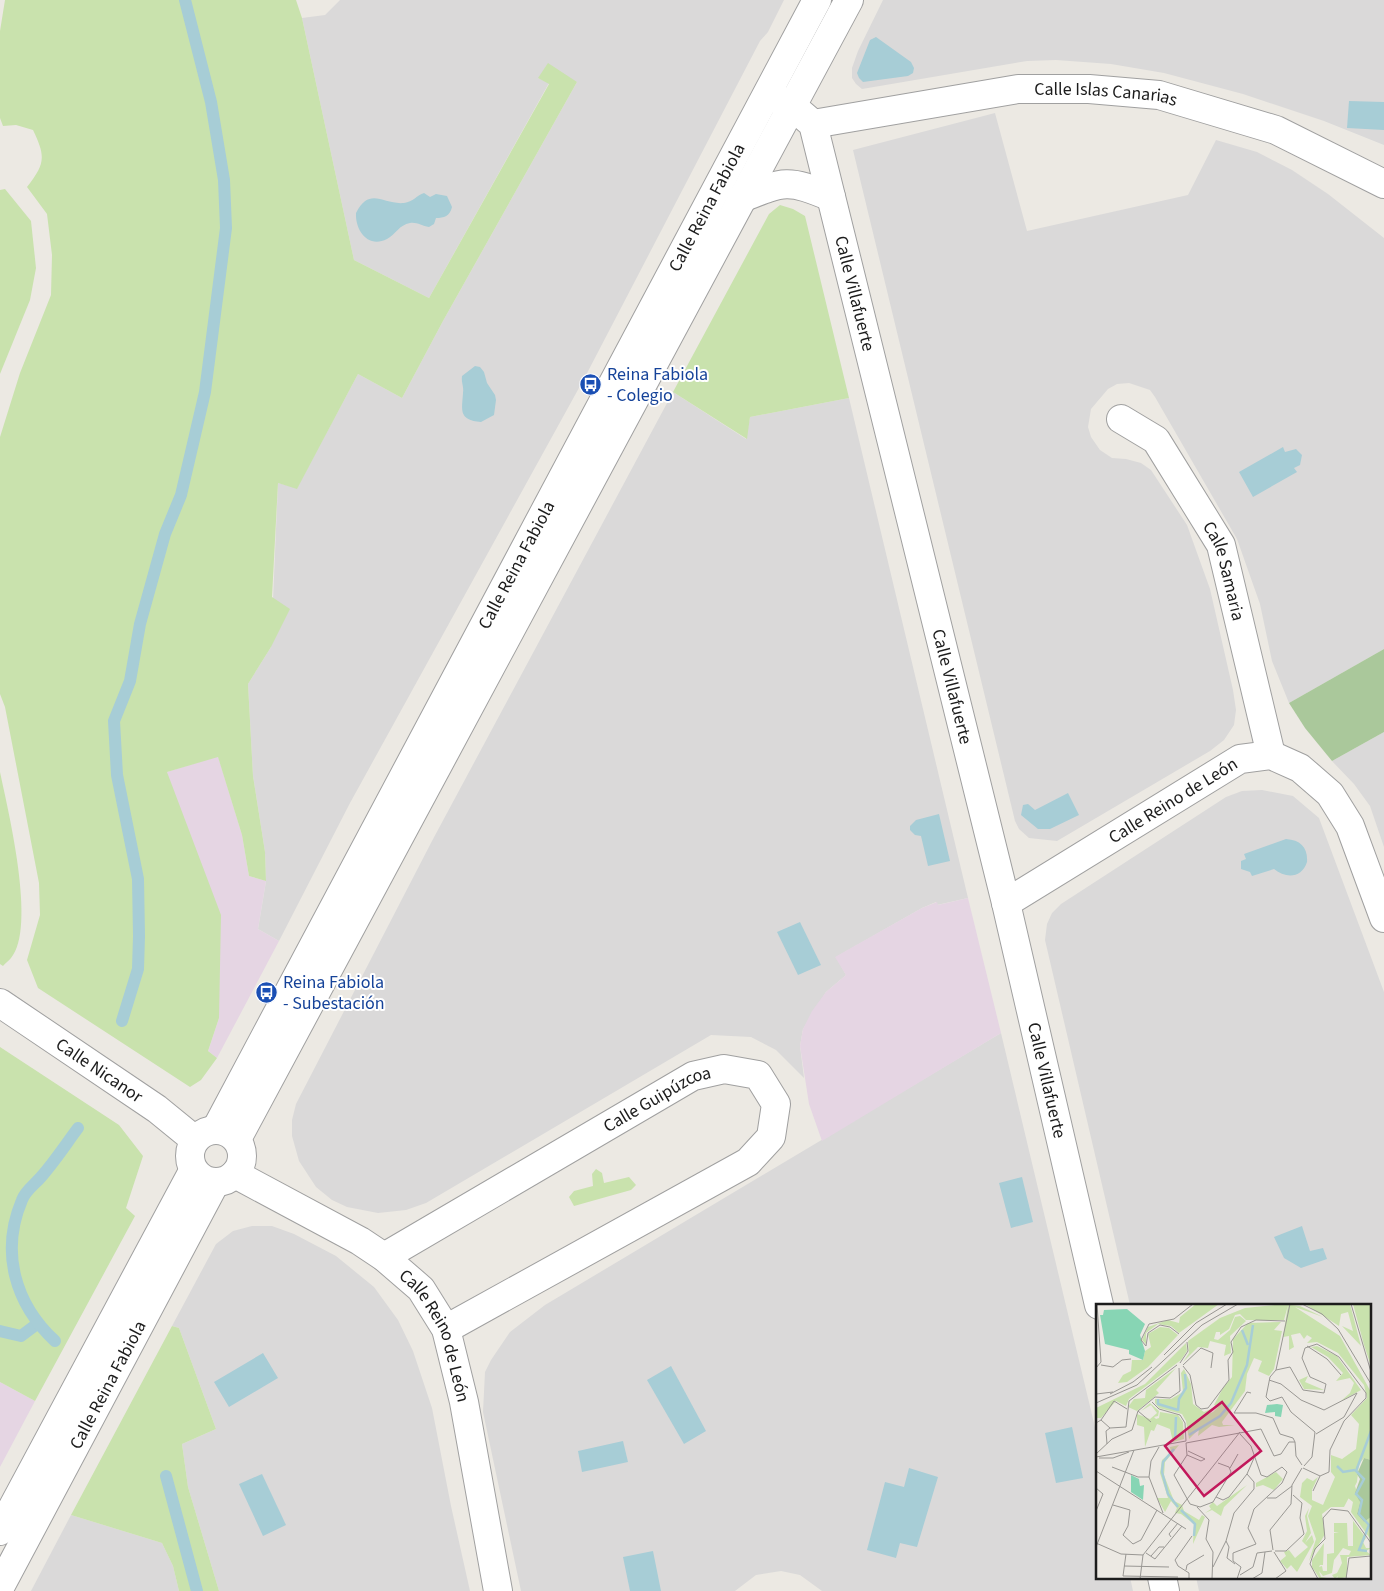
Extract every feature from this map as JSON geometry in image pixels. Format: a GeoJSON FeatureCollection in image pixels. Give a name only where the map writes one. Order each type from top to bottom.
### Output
{"type":"FeatureCollection","features":[{"type":"Feature","properties":{"kind":"street","name":"Calle Reina Fabiola"},"geometry":{"type":"LineString","coordinates":[[216,1136],[817,0]]}},
{"type":"Feature","properties":{"kind":"street","name":"Calle Reina Fabiola"},"geometry":{"type":"LineString","coordinates":[[216,1136],[742,198],[849,0]]}},
{"type":"Feature","properties":{"kind":"street","name":"Calle Islas Canarias"},"geometry":{"type":"LineString","coordinates":[[813,124],[1018,89],[1089,89],[1159,95],[1276,130],[1384,184]]}},
{"type":"Feature","properties":{"kind":"street"},"geometry":{"type":"LineString","coordinates":[[767,94],[792,106],[813,124]]}},
{"type":"Feature","properties":{"kind":"street","name":"Calle Villafuerte"},"geometry":{"type":"LineString","coordinates":[[813,124],[1006,903],[1099,1304]]}},
{"type":"Feature","properties":{"kind":"street","name":"Calle Reina Fabiola"},"geometry":{"type":"LineString","coordinates":[[742,198],[776,184],[800,184],[831,197]]}},
{"type":"Feature","properties":{"kind":"street","name":"Calle Samaria"},"geometry":{"type":"LineString","coordinates":[[1121,419],[1156,440],[1221,545],[1271,754]]}},
{"type":"Feature","properties":{"kind":"street"},"geometry":{"type":"LineString","coordinates":[[1271,754],[1300,768],[1330,794],[1350,826],[1384,918]]}},
{"type":"Feature","properties":{"kind":"street","name":"Calle Reino de León"},"geometry":{"type":"LineString","coordinates":[[1006,903],[1240,759],[1271,754]]}},
{"type":"Feature","properties":{"kind":"street","name":"Calle Nicanor"},"geometry":{"type":"LineString","coordinates":[[0,1003],[157,1109],[216,1136]]}},
{"type":"Feature","properties":{"kind":"street","name":"Calle Guipúzcoa"},"geometry":{"type":"LineString","coordinates":[[384,1257],[693,1076],[724,1069],[758,1075],[776,1104],[771,1137],[748,1162],[446,1329]]}},
{"type":"Feature","properties":{"kind":"street"},"geometry":{"type":"LineString","coordinates":[[216,1136],[242,1151],[242,1163],[215,1176],[190,1150],[216,1136]]}},
{"type":"Feature","properties":{"kind":"street","name":"Calle Reina Fabiola"},"geometry":{"type":"LineString","coordinates":[[0,1531],[215,1176]]}},
{"type":"Feature","properties":{"kind":"street","name":"Calle Reina Fabiola"},"geometry":{"type":"LineString","coordinates":[[0,1587],[215,1176]]}},
{"type":"Feature","properties":{"kind":"street","name":"Calle Reino de León"},"geometry":{"type":"LineString","coordinates":[[215,1176],[360,1241],[384,1257],[421,1288],[446,1329],[464,1402],[498,1591]]}},
{"type":"Feature","properties":{"kind":"street"},"geometry":{"type":"LineString","coordinates":[[1162,1578],[1165,1591]]}},
{"type":"Feature","properties":{"kind":"shaded area"},"geometry":{"type":"Polygon","coordinates":[[[340,0],[784,0],[768,32],[760,41],[585,377],[350,803],[279,941],[258,929],[266,881],[265,852],[253,776],[248,684],[271,647],[278,483],[297,488],[358,374],[402,398],[577,82],[538,78],[549,83],[429,298],[354,260],[302,18],[325,15],[340,0]]]}},
{"type":"Feature","properties":{"kind":"shaded area"},"geometry":{"type":"Polygon","coordinates":[[[883,0],[1384,0],[1384,145],[1324,121],[1243,94],[1164,73],[1111,64],[1056,60],[1027,61],[862,89],[852,78],[852,68],[858,51],[883,0]]]}},
{"type":"Feature","properties":{"kind":"shaded area"},"geometry":{"type":"Polygon","coordinates":[[[995,113],[1027,231],[1188,195],[1216,140],[1257,152],[1292,170],[1328,194],[1384,238],[1384,649],[1289,703],[1272,661],[1260,604],[1237,539],[1150,390],[1129,383],[1117,384],[1108,389],[1091,409],[1088,427],[1091,437],[1100,450],[1112,458],[1141,463],[1151,470],[1187,525],[1210,589],[1236,710],[1234,725],[1224,740],[1210,751],[1057,841],[1029,838],[1019,829],[1015,821],[853,150],[995,113]]]}},
{"type":"Feature","properties":{"kind":"shaded area"},"geometry":{"type":"Polygon","coordinates":[[[673,392],[746,439],[750,417],[849,398],[968,898],[937,905],[936,902],[922,908],[836,957],[846,975],[826,992],[803,1029],[800,1046],[804,1078],[776,1050],[751,1037],[711,1035],[426,1203],[406,1210],[378,1213],[347,1207],[332,1200],[316,1187],[299,1161],[292,1136],[292,1120],[296,1104],[432,841],[673,392]]]}},
{"type":"Feature","properties":{"kind":"shaded area"},"geometry":{"type":"Polygon","coordinates":[[[1384,732],[1384,847],[1370,806],[1354,784],[1332,761],[1384,732]]]}},
{"type":"Feature","properties":{"kind":"shaded area"},"geometry":{"type":"Polygon","coordinates":[[[218,756],[242,835],[249,876],[266,881],[258,929],[279,941],[217,1058],[208,1051],[219,1018],[167,772],[218,756]]]}},
{"type":"Feature","properties":{"kind":"shaded area"},"geometry":{"type":"Polygon","coordinates":[[[1262,790],[1293,796],[1319,818],[1384,992],[1384,1591],[1199,1591],[1196,1578],[1372,1578],[1372,1304],[1130,1304],[1045,940],[1047,924],[1052,913],[1061,904],[1226,797],[1242,791],[1262,790]]]}},
{"type":"Feature","properties":{"kind":"shaded area"},"geometry":{"type":"Polygon","coordinates":[[[968,898],[1001,1033],[822,1141],[809,1104],[800,1046],[803,1029],[812,1011],[826,992],[846,975],[835,957],[922,908],[937,902],[938,905],[968,898]]]}},
{"type":"Feature","properties":{"kind":"shaded area"},"geometry":{"type":"Polygon","coordinates":[[[1001,1033],[1096,1432],[1096,1578],[1130,1578],[1133,1591],[822,1591],[800,1575],[781,1571],[756,1575],[735,1591],[521,1591],[483,1412],[485,1372],[510,1332],[545,1305],[1001,1033]]]}},
{"type":"Feature","properties":{"kind":"shaded area"},"geometry":{"type":"Polygon","coordinates":[[[252,1226],[272,1226],[294,1234],[336,1256],[374,1287],[398,1320],[413,1351],[432,1408],[470,1591],[219,1591],[188,1487],[182,1444],[216,1429],[179,1328],[172,1326],[216,1244],[233,1231],[252,1226]]]}},
{"type":"Feature","properties":{"kind":"shaded area"},"geometry":{"type":"Polygon","coordinates":[[[0,1382],[35,1401],[0,1467],[0,1382]]]}},
{"type":"Feature","properties":{"kind":"shaded area"},"geometry":{"type":"Polygon","coordinates":[[[71,1515],[162,1543],[173,1566],[179,1591],[31,1591],[71,1515]]]}},
{"type":"Feature","properties":{"kind":"green space"},"geometry":{"type":"Polygon","coordinates":[[[5,0],[296,0],[302,18],[354,260],[429,298],[549,84],[538,78],[548,63],[577,82],[402,398],[358,374],[297,489],[278,483],[272,597],[290,609],[271,647],[248,684],[253,776],[265,852],[266,881],[249,876],[242,835],[218,757],[167,772],[221,915],[219,1018],[208,1051],[217,1058],[201,1080],[190,1087],[38,988],[27,960],[40,915],[39,883],[5,707],[0,694],[0,437],[20,373],[51,295],[52,255],[47,214],[27,187],[42,160],[37,139],[33,130],[16,125],[3,126],[0,118],[0,31],[5,0]]]}},
{"type":"Feature","properties":{"kind":"green space"},"geometry":{"type":"Polygon","coordinates":[[[5,189],[31,221],[36,268],[30,300],[0,374],[0,190],[5,189]]]}},
{"type":"Feature","properties":{"kind":"green space"},"geometry":{"type":"Polygon","coordinates":[[[780,205],[793,209],[805,216],[849,398],[750,417],[747,439],[673,392],[769,214],[780,205]]]}},
{"type":"Feature","properties":{"kind":"green space"},"geometry":{"type":"Polygon","coordinates":[[[1384,649],[1384,732],[1332,761],[1305,728],[1289,703],[1384,649]]]}},
{"type":"Feature","properties":{"kind":"green space"},"geometry":{"type":"Polygon","coordinates":[[[0,772],[14,840],[21,896],[21,922],[18,943],[11,958],[3,966],[0,964],[0,772]]]}},
{"type":"Feature","properties":{"kind":"green space"},"geometry":{"type":"Polygon","coordinates":[[[0,1047],[119,1125],[143,1156],[126,1208],[135,1216],[35,1401],[0,1382],[0,1047]]]}},
{"type":"Feature","properties":{"kind":"green space"},"geometry":{"type":"Polygon","coordinates":[[[596,1169],[602,1173],[604,1183],[629,1177],[636,1185],[631,1190],[574,1206],[569,1197],[574,1191],[593,1186],[592,1174],[596,1169]]]}},
{"type":"Feature","properties":{"kind":"green space"},"geometry":{"type":"Polygon","coordinates":[[[172,1326],[179,1328],[216,1429],[182,1444],[188,1487],[219,1591],[179,1591],[173,1566],[162,1543],[71,1515],[172,1326]]]}},
{"type":"Feature","properties":{"kind":"water"},"geometry":{"type":"Polygon","coordinates":[[[876,37],[911,62],[914,68],[913,73],[908,76],[863,82],[857,73],[870,40],[876,37]]]}},
{"type":"Feature","properties":{"kind":"water"},"geometry":{"type":"Polygon","coordinates":[[[1349,101],[1384,102],[1384,130],[1347,128],[1349,101]]]}},
{"type":"Feature","properties":{"kind":"water"},"geometry":{"type":"Polygon","coordinates":[[[424,193],[430,197],[436,194],[447,196],[452,207],[450,213],[444,217],[436,218],[434,224],[429,227],[415,223],[406,224],[387,239],[380,241],[374,242],[369,240],[360,231],[356,213],[366,200],[372,198],[404,203],[424,193]]]}},
{"type":"Feature","properties":{"kind":"water"},"geometry":{"type":"Polygon","coordinates":[[[475,366],[480,367],[484,372],[487,383],[496,400],[494,415],[481,422],[468,419],[462,409],[462,376],[475,366]]]}},
{"type":"Feature","properties":{"kind":"water"},"geometry":{"type":"Polygon","coordinates":[[[1283,447],[1285,452],[1296,449],[1302,455],[1300,465],[1294,468],[1297,472],[1253,497],[1239,472],[1283,447]]]}},
{"type":"Feature","properties":{"kind":"water"},"geometry":{"type":"Polygon","coordinates":[[[1068,793],[1079,815],[1050,829],[1038,829],[1021,815],[1023,805],[1028,804],[1035,810],[1068,793]]]}},
{"type":"Feature","properties":{"kind":"water"},"geometry":{"type":"Polygon","coordinates":[[[939,814],[950,861],[928,866],[921,836],[915,835],[910,830],[910,826],[916,820],[939,814]]]}},
{"type":"Feature","properties":{"kind":"water"},"geometry":{"type":"Polygon","coordinates":[[[1286,839],[1300,843],[1305,849],[1307,862],[1298,874],[1288,875],[1274,869],[1252,876],[1250,872],[1241,869],[1241,861],[1246,859],[1244,854],[1286,839]]]}},
{"type":"Feature","properties":{"kind":"water"},"geometry":{"type":"Polygon","coordinates":[[[800,922],[821,965],[798,975],[777,932],[800,922]]]}},
{"type":"Feature","properties":{"kind":"water"},"geometry":{"type":"Polygon","coordinates":[[[1022,1177],[1033,1222],[1011,1228],[999,1183],[1022,1177]]]}},
{"type":"Feature","properties":{"kind":"water"},"geometry":{"type":"Polygon","coordinates":[[[1302,1226],[1310,1251],[1323,1248],[1327,1259],[1301,1268],[1284,1258],[1274,1237],[1302,1226]]]}},
{"type":"Feature","properties":{"kind":"water"},"geometry":{"type":"Polygon","coordinates":[[[263,1353],[278,1378],[229,1407],[214,1382],[263,1353]]]}},
{"type":"Feature","properties":{"kind":"water"},"geometry":{"type":"Polygon","coordinates":[[[671,1366],[706,1431],[684,1444],[647,1380],[671,1366]]]}},
{"type":"Feature","properties":{"kind":"water"},"geometry":{"type":"Polygon","coordinates":[[[1072,1427],[1083,1478],[1056,1483],[1045,1433],[1072,1427]]]}},
{"type":"Feature","properties":{"kind":"water"},"geometry":{"type":"Polygon","coordinates":[[[623,1441],[628,1462],[582,1472],[578,1451],[623,1441]]]}},
{"type":"Feature","properties":{"kind":"water"},"geometry":{"type":"Polygon","coordinates":[[[909,1468],[938,1477],[917,1547],[900,1543],[896,1558],[867,1550],[885,1482],[904,1487],[909,1468]]]}},
{"type":"Feature","properties":{"kind":"water"},"geometry":{"type":"Polygon","coordinates":[[[262,1474],[286,1525],[263,1536],[239,1484],[262,1474]]]}},
{"type":"Feature","properties":{"kind":"water"},"geometry":{"type":"Polygon","coordinates":[[[653,1551],[661,1591],[630,1591],[623,1557],[653,1551]]]}},
{"type":"Feature","properties":{"kind":"waterway"},"geometry":{"type":"LineString","coordinates":[[122,1021],[138,969],[138,879],[117,775],[114,721],[130,681],[140,624],[165,534],[181,495],[205,392],[226,228],[224,180],[211,102],[185,0]]}},
{"type":"Feature","properties":{"kind":"waterway"},"geometry":{"type":"LineString","coordinates":[[55,1341],[30,1311],[21,1294],[12,1258],[12,1239],[15,1219],[23,1197],[51,1165],[78,1128]]}},
{"type":"Feature","properties":{"kind":"waterway"},"geometry":{"type":"LineString","coordinates":[[0,1331],[21,1336],[37,1324]]}},
{"type":"Feature","properties":{"kind":"waterway"},"geometry":{"type":"LineString","coordinates":[[166,1476],[197,1591]]}},
{"type":"Feature","properties":{"kind":"place","name":"Reina Fabiola - Colegio"},"geometry":{"type":"Point","coordinates":[591,384]}},
{"type":"Feature","properties":{"kind":"place","name":"Reina Fabiola - Subestación"},"geometry":{"type":"Point","coordinates":[267,992]}}]}
